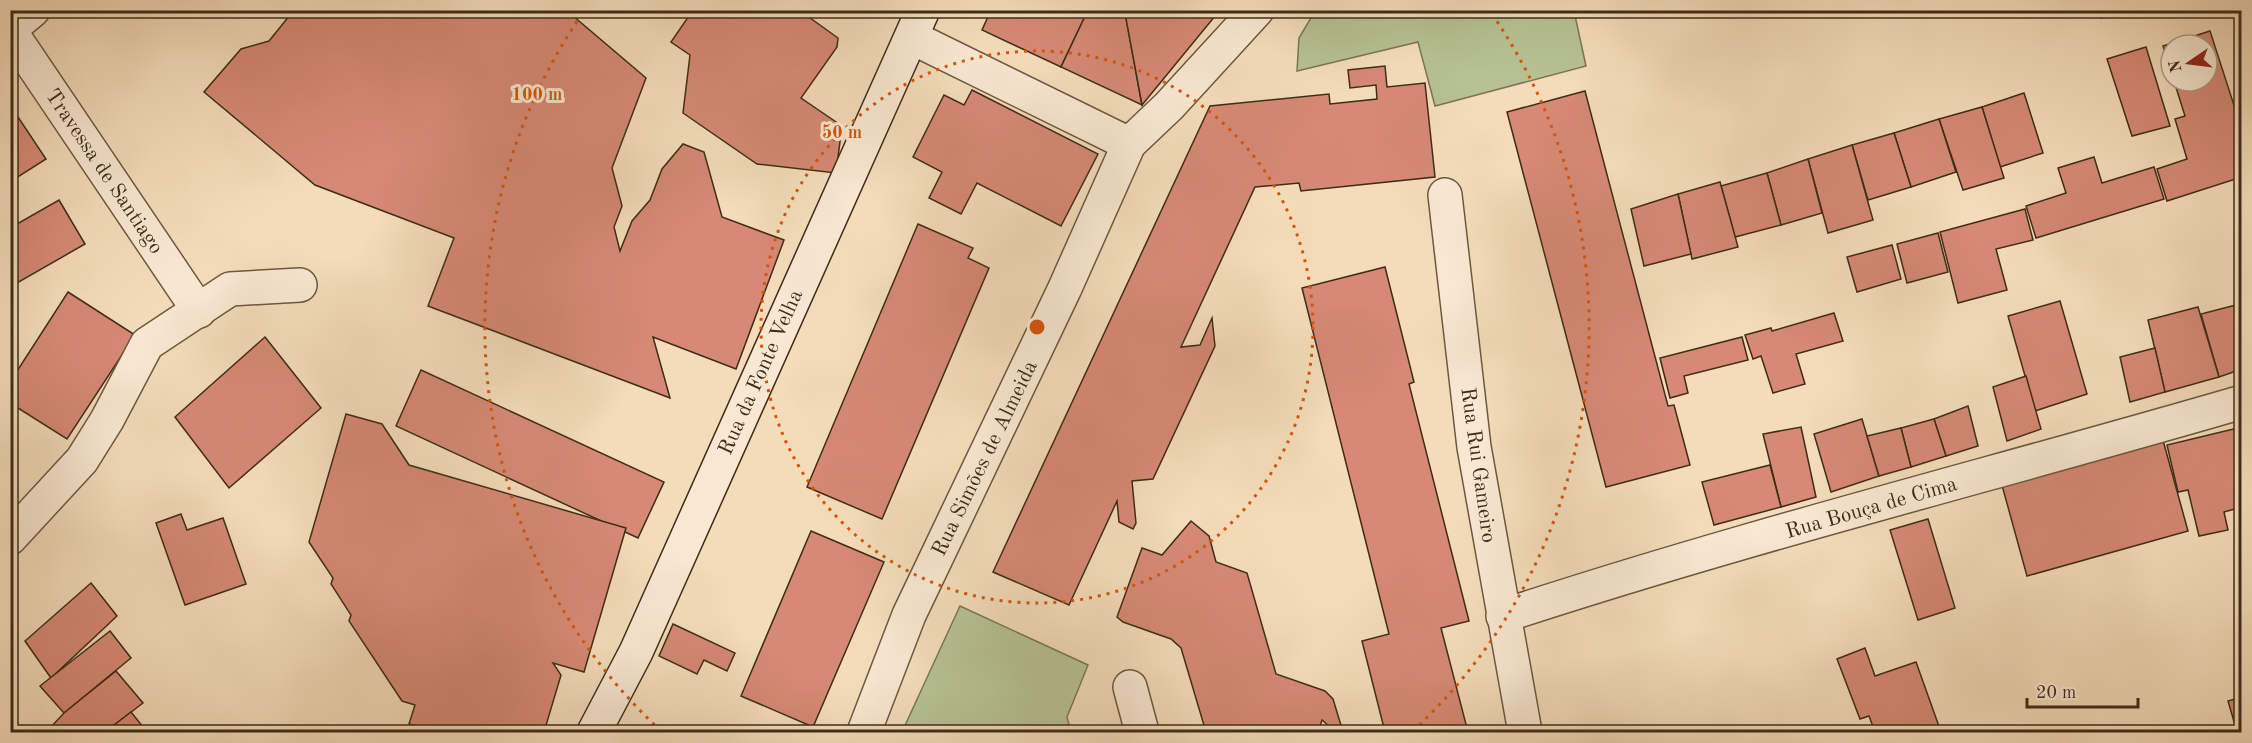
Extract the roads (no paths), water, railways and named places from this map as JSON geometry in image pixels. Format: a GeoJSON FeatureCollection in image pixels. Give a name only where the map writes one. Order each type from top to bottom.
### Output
{"type":"FeatureCollection","features":[{"type":"Feature","properties":{"kind":"street"},"geometry":{"type":"LineString","coordinates":[[10,30],[33,10]]}},
{"type":"Feature","properties":{"kind":"street"},"geometry":{"type":"LineString","coordinates":[[918,24],[1129,144],[1169,106],[1257,10]]}},
{"type":"Feature","properties":{"kind":"street","name":"Rua da Fonte Velha"},"geometry":{"type":"LineString","coordinates":[[594,732],[636,652],[766,358],[918,24]]}},
{"type":"Feature","properties":{"kind":"street","name":"Travessa de Santiago"},"geometry":{"type":"LineString","coordinates":[[10,30],[199,311]]}},
{"type":"Feature","properties":{"kind":"street","name":"Rua Simões de Almeida"},"geometry":{"type":"LineString","coordinates":[[864,732],[909,615],[1065,288],[1129,144]]}},
{"type":"Feature","properties":{"kind":"street","name":"Rua Rui Gameiro"},"geometry":{"type":"LineString","coordinates":[[1445,195],[1474,447],[1525,732]]}},
{"type":"Feature","properties":{"kind":"street"},"geometry":{"type":"LineString","coordinates":[[10,538],[82,460],[107,420],[147,344],[230,289],[300,285]]}},
{"type":"Feature","properties":{"kind":"street","name":"Rua Bouça de Cima"},"geometry":{"type":"LineString","coordinates":[[1503,616],[1578,591],[1822,520],[2241,402]]}},
{"type":"Feature","properties":{"kind":"street"},"geometry":{"type":"LineString","coordinates":[[1130,687],[1142,732]]}}]}
